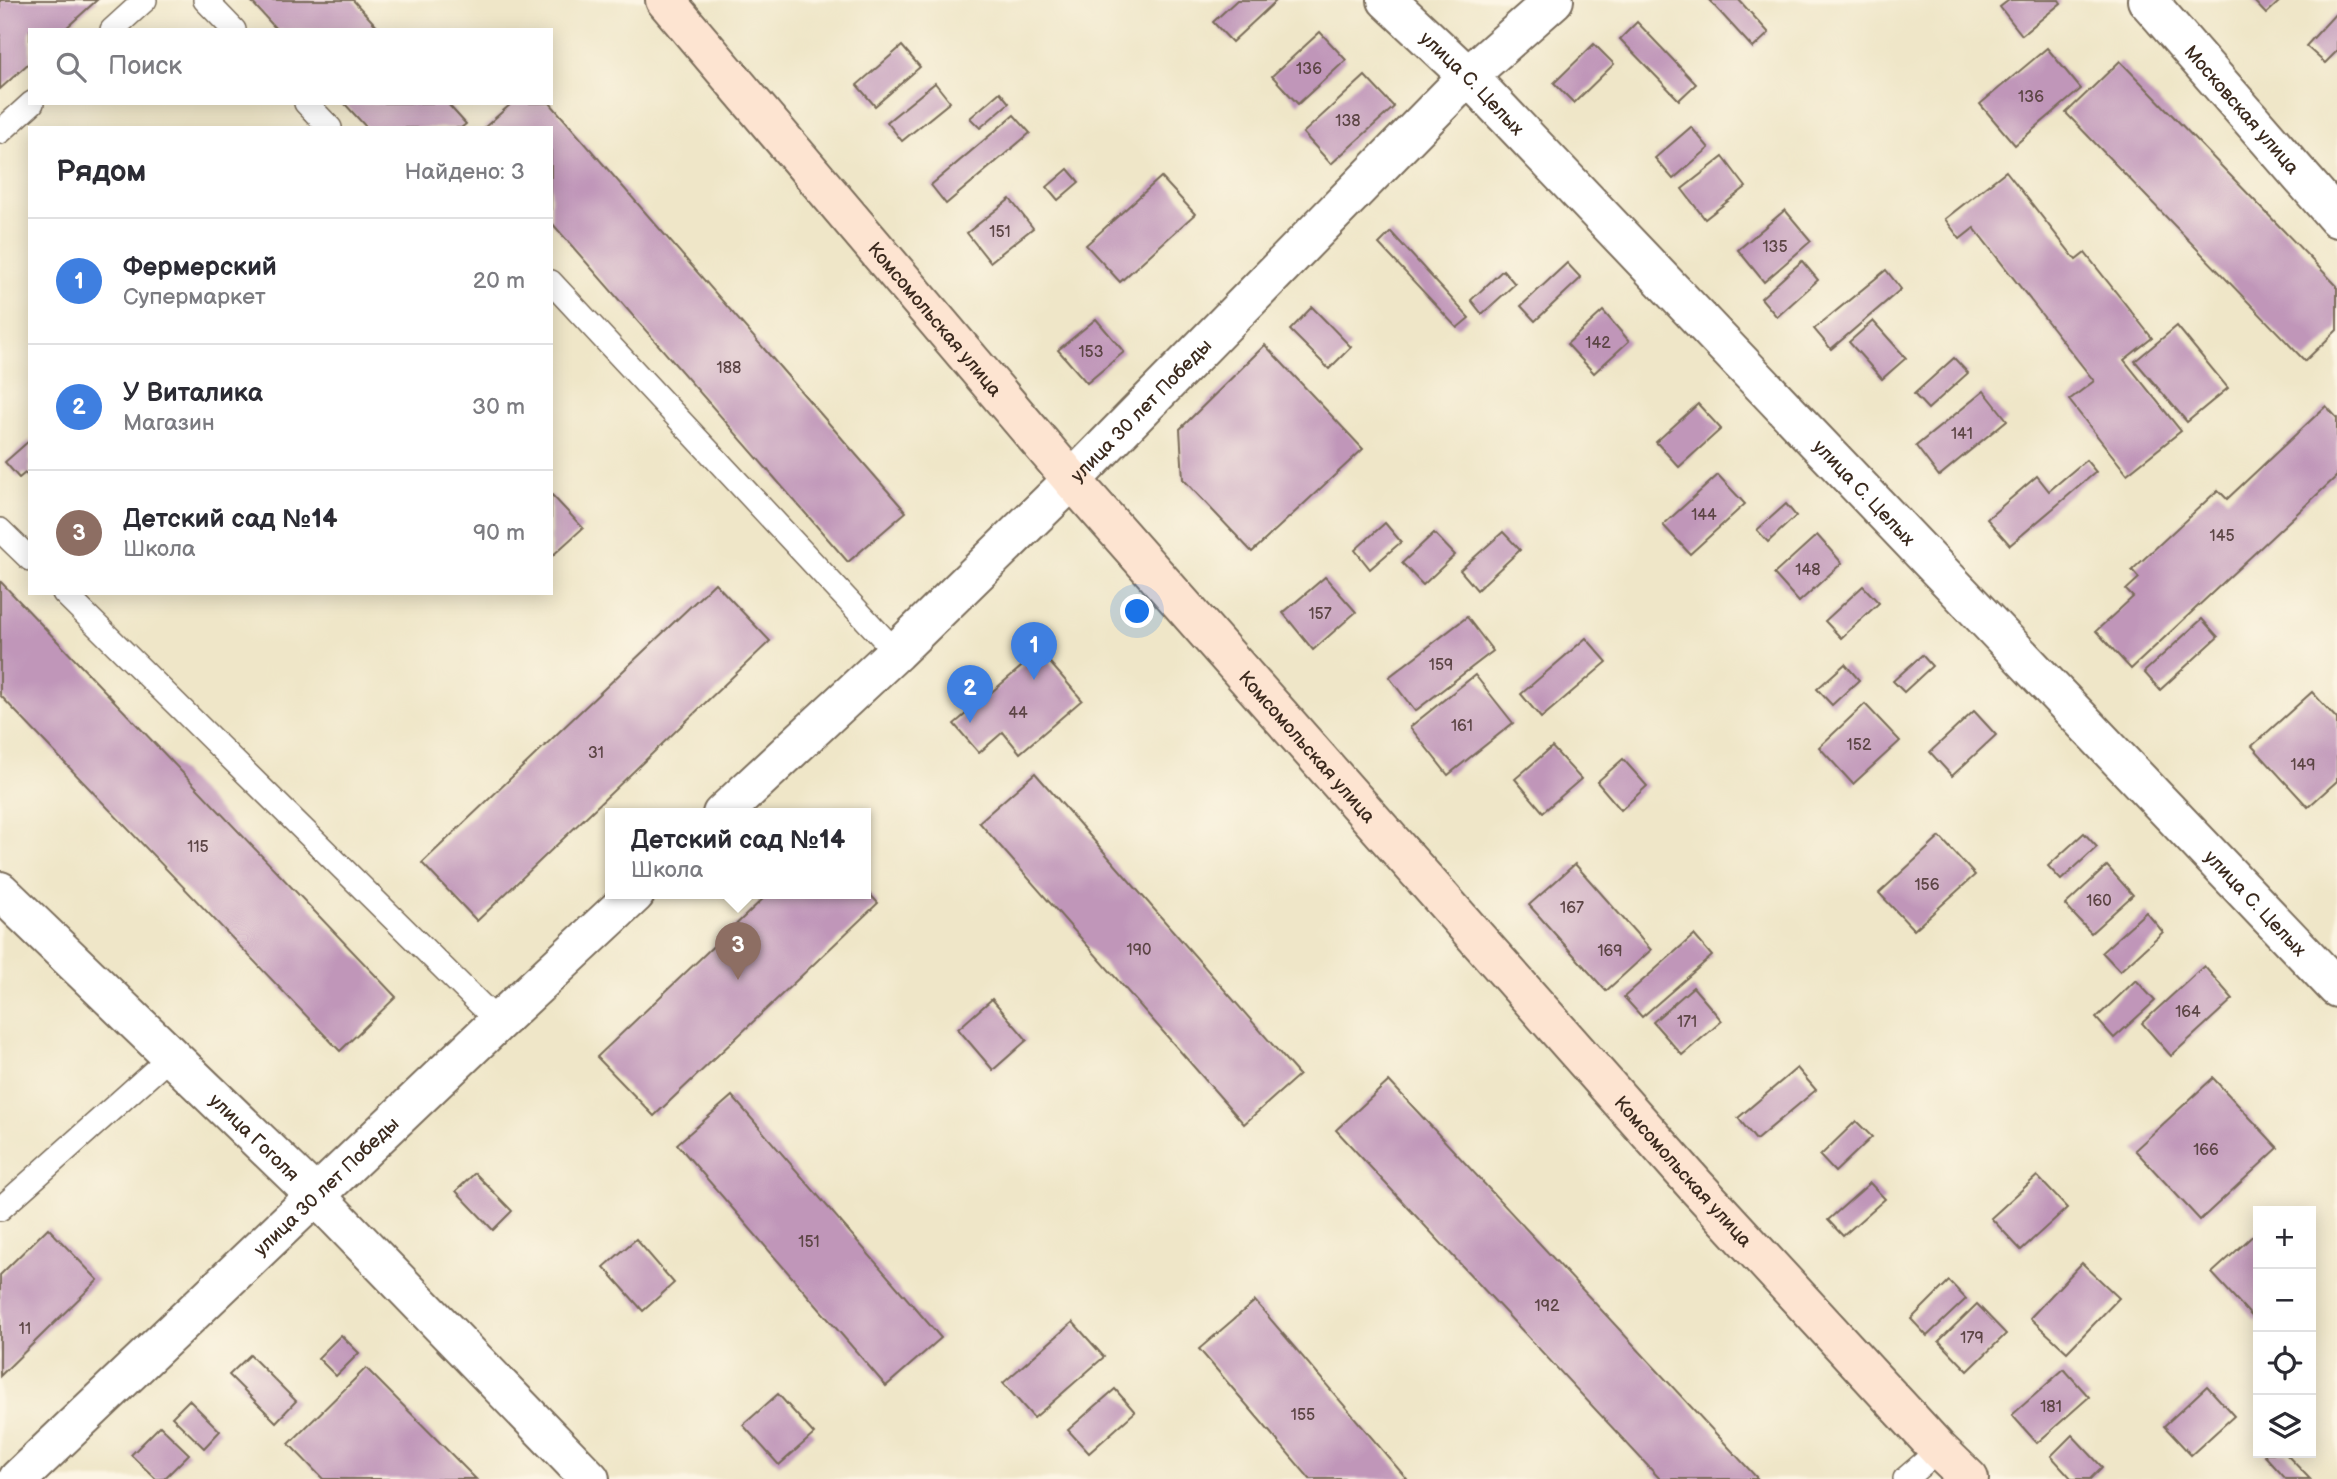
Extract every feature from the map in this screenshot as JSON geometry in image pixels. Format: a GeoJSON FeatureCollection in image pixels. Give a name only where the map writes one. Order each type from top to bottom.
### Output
{"type":"FeatureCollection","features":[{"type":"Feature","properties":{"kind":"main road","name":"Комсомольская улица"},"geometry":{"type":"LineString","coordinates":[[665,0],[1072,480],[1695,1185],[1939,1450],[1969,1479]]}},
{"type":"Feature","properties":{"kind":"street","name":"улица С. Целых"},"geometry":{"type":"LineString","coordinates":[[1387,0],[1468,76],[2337,988]]}},
{"type":"Feature","properties":{"kind":"street","name":"улица 30 лет Победы"},"geometry":{"type":"LineString","coordinates":[[728,808],[896,652],[1072,480],[1468,76],[1554,0]]}},
{"type":"Feature","properties":{"kind":"street","name":"Московская улица"},"geometry":{"type":"LineString","coordinates":[[2147,0],[2337,218]]}},
{"type":"Feature","properties":{"kind":"street","name":"улица Гоголя"},"geometry":{"type":"LineString","coordinates":[[0,891],[315,1195],[590,1479]]}},
{"type":"Feature","properties":{"kind":"street","name":"улица 30 лет Победы"},"geometry":{"type":"LineString","coordinates":[[31,1475],[315,1195],[630,899]]}},
{"type":"Feature","properties":{"kind":"lane"},"geometry":{"type":"LineString","coordinates":[[114,28],[145,0]]}},
{"type":"Feature","properties":{"kind":"lane"},"geometry":{"type":"LineString","coordinates":[[205,0],[232,28]]}},
{"type":"Feature","properties":{"kind":"lane"},"geometry":{"type":"LineString","coordinates":[[0,132],[30,105]]}},
{"type":"Feature","properties":{"kind":"lane"},"geometry":{"type":"LineString","coordinates":[[308,105],[328,126]]}},
{"type":"Feature","properties":{"kind":"lane"},"geometry":{"type":"LineString","coordinates":[[553,284],[896,652]]}},
{"type":"Feature","properties":{"kind":"lane"},"geometry":{"type":"LineString","coordinates":[[0,530],[28,557]]}},
{"type":"Feature","properties":{"kind":"lane"},"geometry":{"type":"LineString","coordinates":[[66,595],[498,1021]]}},
{"type":"Feature","properties":{"kind":"lane"},"geometry":{"type":"LineString","coordinates":[[0,1209],[170,1057]]}},
{"type":"Feature","properties":{"kind":"lane"},"geometry":{"type":"LineString","coordinates":[[1905,1479],[1939,1450]]}},
{"type":"Feature","properties":{"kind":"building"},"geometry":{"type":"Polygon","coordinates":[[[0,0],[97,0],[66,28],[28,28],[28,64],[0,89],[0,0]]]}},
{"type":"Feature","properties":{"kind":"building"},"geometry":{"type":"Polygon","coordinates":[[[250,0],[353,0],[378,28],[275,28],[250,0]]]}},
{"type":"Feature","properties":{"kind":"building"},"geometry":{"type":"Polygon","coordinates":[[[1237,0],[1277,0],[1232,42],[1213,22],[1237,0]]]}},
{"type":"Feature","properties":{"kind":"building"},"geometry":{"type":"Polygon","coordinates":[[[1709,0],[1739,0],[1769,33],[1753,48],[1709,0]]]}},
{"type":"Feature","properties":{"kind":"building"},"geometry":{"type":"Polygon","coordinates":[[[2009,0],[2059,0],[2061,3],[2022,35],[2000,7],[2009,0]]]}},
{"type":"Feature","properties":{"kind":"building"},"geometry":{"type":"Polygon","coordinates":[[[2253,0],[2281,0],[2266,14],[2253,0]]]}},
{"type":"Feature","properties":{"kind":"building"},"geometry":{"type":"Polygon","coordinates":[[[2337,12],[2337,51],[2325,63],[2306,46],[2337,12]]]}},
{"type":"Feature","properties":{"kind":"building"},"geometry":{"type":"Polygon","coordinates":[[[1637,22],[1696,84],[1679,100],[1620,39],[1637,22]]]}},
{"type":"Feature","properties":{"kind":"building"},"geometry":{"type":"Polygon","coordinates":[[[1320,32],[1346,60],[1298,104],[1272,76],[1320,32]]]}},
{"type":"Feature","properties":{"kind":"building"},"geometry":{"type":"Polygon","coordinates":[[[1594,44],[1614,64],[1574,103],[1554,83],[1594,44]]]}},
{"type":"Feature","properties":{"kind":"building"},"geometry":{"type":"Polygon","coordinates":[[[902,46],[920,67],[875,106],[857,85],[902,46]]]}},
{"type":"Feature","properties":{"kind":"building"},"geometry":{"type":"Polygon","coordinates":[[[2047,48],[2081,89],[2015,145],[1980,104],[2047,48]]]}},
{"type":"Feature","properties":{"kind":"building"},"geometry":{"type":"Polygon","coordinates":[[[2120,61],[2337,286],[2337,330],[2305,361],[2066,113],[2120,61]]]}},
{"type":"Feature","properties":{"kind":"building"},"geometry":{"type":"Polygon","coordinates":[[[1365,76],[1394,107],[1331,164],[1303,133],[1365,76]]]}},
{"type":"Feature","properties":{"kind":"building"},"geometry":{"type":"Polygon","coordinates":[[[935,83],[950,102],[902,141],[887,122],[935,83]]]}},
{"type":"Feature","properties":{"kind":"building"},"geometry":{"type":"Polygon","coordinates":[[[1000,92],[1009,103],[980,128],[970,118],[1000,92]]]}},
{"type":"Feature","properties":{"kind":"building"},"geometry":{"type":"Polygon","coordinates":[[[346,105],[449,105],[466,124],[464,126],[365,126],[346,105]]]}},
{"type":"Feature","properties":{"kind":"building"},"geometry":{"type":"Polygon","coordinates":[[[510,105],[552,105],[906,512],[848,562],[553,224],[553,126],[486,126],[510,105]]]}},
{"type":"Feature","properties":{"kind":"building"},"geometry":{"type":"Polygon","coordinates":[[[1014,115],[1030,133],[946,204],[931,185],[1014,115]]]}},
{"type":"Feature","properties":{"kind":"building"},"geometry":{"type":"Polygon","coordinates":[[[1691,127],[1709,148],[1673,179],[1655,158],[1691,127]]]}},
{"type":"Feature","properties":{"kind":"building"},"geometry":{"type":"Polygon","coordinates":[[[1723,157],[1746,187],[1705,219],[1682,189],[1723,157]]]}},
{"type":"Feature","properties":{"kind":"building"},"geometry":{"type":"Polygon","coordinates":[[[1068,169],[1079,182],[1058,200],[1047,187],[1068,169]]]}},
{"type":"Feature","properties":{"kind":"building"},"geometry":{"type":"Polygon","coordinates":[[[2006,171],[2076,260],[2085,253],[2152,338],[2124,360],[2181,431],[2127,474],[2069,400],[2094,381],[1974,228],[1960,239],[1945,219],[2006,171]]]}},
{"type":"Feature","properties":{"kind":"building"},"geometry":{"type":"Polygon","coordinates":[[[1161,177],[1195,214],[1120,282],[1086,245],[1161,177]]]}},
{"type":"Feature","properties":{"kind":"building"},"geometry":{"type":"Polygon","coordinates":[[[1010,199],[1033,228],[990,262],[967,233],[1010,199]]]}},
{"type":"Feature","properties":{"kind":"building"},"geometry":{"type":"Polygon","coordinates":[[[1785,210],[1811,241],[1764,282],[1738,250],[1785,210]]]}},
{"type":"Feature","properties":{"kind":"building"},"geometry":{"type":"Polygon","coordinates":[[[1391,232],[1469,318],[1457,328],[1379,244],[1391,232]]]}},
{"type":"Feature","properties":{"kind":"building"},"geometry":{"type":"Polygon","coordinates":[[[1802,261],[1818,280],[1777,317],[1761,298],[1802,261]]]}},
{"type":"Feature","properties":{"kind":"building"},"geometry":{"type":"Polygon","coordinates":[[[1567,263],[1581,278],[1535,321],[1521,306],[1567,263]]]}},
{"type":"Feature","properties":{"kind":"building"},"geometry":{"type":"Polygon","coordinates":[[[1503,270],[1515,284],[1482,314],[1471,300],[1503,270]]]}},
{"type":"Feature","properties":{"kind":"building"},"geometry":{"type":"Polygon","coordinates":[[[1886,270],[1901,289],[1831,349],[1814,329],[1886,270]]]}},
{"type":"Feature","properties":{"kind":"building"},"geometry":{"type":"Polygon","coordinates":[[[1312,307],[1351,347],[1329,369],[1290,330],[1312,307]]]}},
{"type":"Feature","properties":{"kind":"building"},"geometry":{"type":"Polygon","coordinates":[[[1603,311],[1629,341],[1594,373],[1567,344],[1603,311]]]}},
{"type":"Feature","properties":{"kind":"building"},"geometry":{"type":"Polygon","coordinates":[[[1096,319],[1124,352],[1087,383],[1058,350],[1096,319]]]}},
{"type":"Feature","properties":{"kind":"building"},"geometry":{"type":"Polygon","coordinates":[[[1873,321],[1906,358],[1882,379],[1849,342],[1873,321]]]}},
{"type":"Feature","properties":{"kind":"building"},"geometry":{"type":"Polygon","coordinates":[[[2177,326],[2228,388],[2187,422],[2135,361],[2177,326]]]}},
{"type":"Feature","properties":{"kind":"building"},"geometry":{"type":"Polygon","coordinates":[[[1265,345],[1363,449],[1252,552],[1183,479],[1180,429],[1265,345]]]}},
{"type":"Feature","properties":{"kind":"building"},"geometry":{"type":"Polygon","coordinates":[[[1954,358],[1968,373],[1928,409],[1914,394],[1954,358]]]}},
{"type":"Feature","properties":{"kind":"building"},"geometry":{"type":"Polygon","coordinates":[[[1984,391],[2007,420],[1939,476],[1916,446],[1984,391]]]}},
{"type":"Feature","properties":{"kind":"building"},"geometry":{"type":"Polygon","coordinates":[[[1698,404],[1721,429],[1679,467],[1656,442],[1698,404]]]}},
{"type":"Feature","properties":{"kind":"building"},"geometry":{"type":"Polygon","coordinates":[[[2326,406],[2337,418],[2337,476],[2131,669],[2096,631],[2133,597],[2126,590],[2139,578],[2132,570],[2218,490],[2227,499],[2326,406]]]}},
{"type":"Feature","properties":{"kind":"building"},"geometry":{"type":"Polygon","coordinates":[[[28,442],[28,476],[25,473],[19,478],[5,462],[28,442]]]}},
{"type":"Feature","properties":{"kind":"building"},"geometry":{"type":"Polygon","coordinates":[[[2086,460],[2096,472],[2010,545],[1987,519],[2037,476],[2049,491],[2086,460]]]}},
{"type":"Feature","properties":{"kind":"building"},"geometry":{"type":"Polygon","coordinates":[[[1718,475],[1745,504],[1690,554],[1663,525],[1718,475]]]}},
{"type":"Feature","properties":{"kind":"building"},"geometry":{"type":"Polygon","coordinates":[[[553,496],[583,528],[553,555],[553,496]]]}},
{"type":"Feature","properties":{"kind":"building"},"geometry":{"type":"Polygon","coordinates":[[[1786,504],[1796,516],[1768,542],[1757,530],[1786,504]]]}},
{"type":"Feature","properties":{"kind":"building"},"geometry":{"type":"Polygon","coordinates":[[[1385,523],[1401,542],[1370,569],[1355,550],[1385,523]]]}},
{"type":"Feature","properties":{"kind":"building"},"geometry":{"type":"Polygon","coordinates":[[[1503,532],[1520,550],[1477,590],[1460,570],[1503,532]]]}},
{"type":"Feature","properties":{"kind":"building"},"geometry":{"type":"Polygon","coordinates":[[[1434,533],[1455,555],[1423,585],[1402,563],[1434,533]]]}},
{"type":"Feature","properties":{"kind":"building"},"geometry":{"type":"Polygon","coordinates":[[[1817,535],[1842,563],[1799,602],[1774,574],[1817,535]]]}},
{"type":"Feature","properties":{"kind":"building"},"geometry":{"type":"Polygon","coordinates":[[[1325,577],[1356,612],[1313,650],[1283,613],[1325,577]]]}},
{"type":"Feature","properties":{"kind":"building"},"geometry":{"type":"Polygon","coordinates":[[[0,581],[396,997],[340,1051],[0,695],[0,581]]]}},
{"type":"Feature","properties":{"kind":"building"},"geometry":{"type":"Polygon","coordinates":[[[715,583],[770,641],[477,921],[422,863],[715,583]]]}},
{"type":"Feature","properties":{"kind":"building"},"geometry":{"type":"Polygon","coordinates":[[[1863,586],[1879,603],[1841,638],[1825,621],[1863,586]]]}},
{"type":"Feature","properties":{"kind":"building"},"geometry":{"type":"Polygon","coordinates":[[[1467,617],[1493,651],[1415,711],[1389,677],[1467,617]]]}},
{"type":"Feature","properties":{"kind":"building"},"geometry":{"type":"Polygon","coordinates":[[[2202,619],[2218,637],[2160,690],[2144,672],[2202,619]]]}},
{"type":"Feature","properties":{"kind":"building"},"geometry":{"type":"Polygon","coordinates":[[[1586,638],[1607,662],[1541,718],[1521,694],[1586,638]]]}},
{"type":"Feature","properties":{"kind":"building"},"geometry":{"type":"Polygon","coordinates":[[[1040,651],[1082,700],[1020,753],[1003,732],[979,753],[954,724],[1040,651]]]}},
{"type":"Feature","properties":{"kind":"building"},"geometry":{"type":"Polygon","coordinates":[[[1922,655],[1932,666],[1904,692],[1893,681],[1922,655]]]}},
{"type":"Feature","properties":{"kind":"building"},"geometry":{"type":"Polygon","coordinates":[[[1845,664],[1859,680],[1832,705],[1817,689],[1845,664]]]}},
{"type":"Feature","properties":{"kind":"building"},"geometry":{"type":"Polygon","coordinates":[[[1475,675],[1513,723],[1448,775],[1410,727],[1475,675]]]}},
{"type":"Feature","properties":{"kind":"building"},"geometry":{"type":"Polygon","coordinates":[[[2312,692],[2337,719],[2337,781],[2308,807],[2252,746],[2312,692]]]}},
{"type":"Feature","properties":{"kind":"building"},"geometry":{"type":"Polygon","coordinates":[[[1865,704],[1900,741],[1853,784],[1819,747],[1865,704]]]}},
{"type":"Feature","properties":{"kind":"building"},"geometry":{"type":"Polygon","coordinates":[[[1974,711],[1996,735],[1952,776],[1930,752],[1974,711]]]}},
{"type":"Feature","properties":{"kind":"building"},"geometry":{"type":"Polygon","coordinates":[[[1552,747],[1581,779],[1543,812],[1515,779],[1552,747]]]}},
{"type":"Feature","properties":{"kind":"building"},"geometry":{"type":"Polygon","coordinates":[[[1623,759],[1647,786],[1621,810],[1597,782],[1623,759]]]}},
{"type":"Feature","properties":{"kind":"building"},"geometry":{"type":"Polygon","coordinates":[[[1035,773],[1299,1075],[1244,1124],[979,822],[1035,773]]]}},
{"type":"Feature","properties":{"kind":"building"},"geometry":{"type":"Polygon","coordinates":[[[2084,833],[2097,847],[2061,880],[2048,866],[2084,833]]]}},
{"type":"Feature","properties":{"kind":"building"},"geometry":{"type":"Polygon","coordinates":[[[1940,837],[1975,875],[1914,930],[1879,893],[1940,837]]]}},
{"type":"Feature","properties":{"kind":"building"},"geometry":{"type":"Polygon","coordinates":[[[1575,864],[1651,950],[1606,991],[1529,905],[1575,864]]]}},
{"type":"Feature","properties":{"kind":"building"},"geometry":{"type":"Polygon","coordinates":[[[2107,866],[2133,895],[2091,933],[2065,905],[2107,866]]]}},
{"type":"Feature","properties":{"kind":"building"},"geometry":{"type":"Polygon","coordinates":[[[871,895],[878,903],[654,1116],[597,1057],[763,899],[871,899],[871,895]]]}},
{"type":"Feature","properties":{"kind":"building"},"geometry":{"type":"Polygon","coordinates":[[[2146,912],[2163,932],[2120,971],[2102,952],[2146,912]]]}},
{"type":"Feature","properties":{"kind":"building"},"geometry":{"type":"Polygon","coordinates":[[[1694,935],[1712,956],[1642,1017],[1624,997],[1694,935]]]}},
{"type":"Feature","properties":{"kind":"building"},"geometry":{"type":"Polygon","coordinates":[[[2204,966],[2233,999],[2171,1056],[2142,1023],[2204,966]]]}},
{"type":"Feature","properties":{"kind":"building"},"geometry":{"type":"Polygon","coordinates":[[[2136,980],[2155,1001],[2114,1038],[2096,1018],[2136,980]]]}},
{"type":"Feature","properties":{"kind":"building"},"geometry":{"type":"Polygon","coordinates":[[[1693,987],[1722,1021],[1682,1055],[1653,1022],[1693,987]]]}},
{"type":"Feature","properties":{"kind":"building"},"geometry":{"type":"Polygon","coordinates":[[[992,999],[1027,1040],[993,1070],[958,1029],[992,999]]]}},
{"type":"Feature","properties":{"kind":"building"},"geometry":{"type":"Polygon","coordinates":[[[1797,1068],[1816,1090],[1756,1140],[1738,1118],[1797,1068]]]}},
{"type":"Feature","properties":{"kind":"building"},"geometry":{"type":"Polygon","coordinates":[[[2213,1078],[2278,1148],[2200,1220],[2135,1150],[2213,1078]]]}},
{"type":"Feature","properties":{"kind":"building"},"geometry":{"type":"Polygon","coordinates":[[[1389,1081],[1758,1479],[1660,1479],[1336,1130],[1389,1081]]]}},
{"type":"Feature","properties":{"kind":"building"},"geometry":{"type":"Polygon","coordinates":[[[732,1096],[941,1338],[886,1386],[677,1144],[732,1096]]]}},
{"type":"Feature","properties":{"kind":"building"},"geometry":{"type":"Polygon","coordinates":[[[1856,1121],[1872,1137],[1835,1172],[1820,1156],[1856,1121]]]}},
{"type":"Feature","properties":{"kind":"building"},"geometry":{"type":"Polygon","coordinates":[[[475,1173],[512,1211],[493,1230],[456,1191],[475,1173]]]}},
{"type":"Feature","properties":{"kind":"building"},"geometry":{"type":"Polygon","coordinates":[[[2037,1176],[2067,1208],[2021,1250],[1991,1218],[2037,1176]]]}},
{"type":"Feature","properties":{"kind":"building"},"geometry":{"type":"Polygon","coordinates":[[[1870,1183],[1885,1199],[1843,1236],[1828,1220],[1870,1183]]]}},
{"type":"Feature","properties":{"kind":"building"},"geometry":{"type":"Polygon","coordinates":[[[48,1228],[98,1280],[0,1376],[0,1275],[48,1228]]]}},
{"type":"Feature","properties":{"kind":"building"},"geometry":{"type":"Polygon","coordinates":[[[2253,1236],[2253,1318],[2212,1273],[2253,1236]]]}},
{"type":"Feature","properties":{"kind":"building"},"geometry":{"type":"Polygon","coordinates":[[[636,1239],[674,1283],[643,1311],[604,1267],[636,1239]]]}},
{"type":"Feature","properties":{"kind":"building"},"geometry":{"type":"Polygon","coordinates":[[[2082,1263],[2119,1298],[2067,1352],[2030,1318],[2082,1263]]]}},
{"type":"Feature","properties":{"kind":"building"},"geometry":{"type":"Polygon","coordinates":[[[1949,1281],[1966,1299],[1927,1336],[1911,1319],[1949,1281]]]}},
{"type":"Feature","properties":{"kind":"building"},"geometry":{"type":"Polygon","coordinates":[[[1255,1301],[1407,1479],[1310,1479],[1199,1349],[1255,1301]]]}},
{"type":"Feature","properties":{"kind":"building"},"geometry":{"type":"Polygon","coordinates":[[[1977,1304],[2006,1334],[1968,1371],[1939,1341],[1977,1304]]]}},
{"type":"Feature","properties":{"kind":"building"},"geometry":{"type":"Polygon","coordinates":[[[1073,1322],[1104,1357],[1034,1418],[1003,1383],[1073,1322]]]}},
{"type":"Feature","properties":{"kind":"building"},"geometry":{"type":"Polygon","coordinates":[[[341,1335],[359,1353],[336,1376],[318,1358],[341,1335]]]}},
{"type":"Feature","properties":{"kind":"building"},"geometry":{"type":"Polygon","coordinates":[[[250,1355],[296,1401],[276,1422],[229,1375],[250,1355]]]}},
{"type":"Feature","properties":{"kind":"building"},"geometry":{"type":"Polygon","coordinates":[[[366,1368],[476,1479],[323,1479],[289,1444],[366,1368]]]}},
{"type":"Feature","properties":{"kind":"building"},"geometry":{"type":"Polygon","coordinates":[[[2064,1369],[2089,1397],[2037,1443],[2012,1415],[2064,1369]]]}},
{"type":"Feature","properties":{"kind":"building"},"geometry":{"type":"Polygon","coordinates":[[[2207,1386],[2234,1416],[2191,1455],[2164,1426],[2207,1386]]]}},
{"type":"Feature","properties":{"kind":"building"},"geometry":{"type":"Polygon","coordinates":[[[1115,1389],[1135,1412],[1089,1453],[1068,1430],[1115,1389]]]}},
{"type":"Feature","properties":{"kind":"building"},"geometry":{"type":"Polygon","coordinates":[[[778,1394],[814,1434],[779,1465],[743,1425],[778,1394]]]}},
{"type":"Feature","properties":{"kind":"building"},"geometry":{"type":"Polygon","coordinates":[[[189,1400],[220,1431],[204,1448],[172,1417],[189,1400]]]}},
{"type":"Feature","properties":{"kind":"building"},"geometry":{"type":"Polygon","coordinates":[[[160,1426],[189,1454],[164,1479],[156,1479],[131,1455],[160,1426]]]}},
{"type":"Feature","properties":{"kind":"building"},"geometry":{"type":"Polygon","coordinates":[[[2072,1435],[2102,1467],[2090,1479],[2072,1479],[2051,1456],[2072,1435]]]}},
{"type":"Feature","properties":{"kind":"building"},"geometry":{"type":"Polygon","coordinates":[[[2267,1458],[2290,1458],[2310,1479],[2286,1479],[2267,1458]]]}},
{"type":"Feature","properties":{"kind":"place","name":"Фермерский"},"geometry":{"type":"Point","coordinates":[1034,680]}},
{"type":"Feature","properties":{"kind":"place","name":"У Виталика"},"geometry":{"type":"Point","coordinates":[970,723]}},
{"type":"Feature","properties":{"kind":"place","name":"Детский сад №14"},"geometry":{"type":"Point","coordinates":[738,980]}}]}
